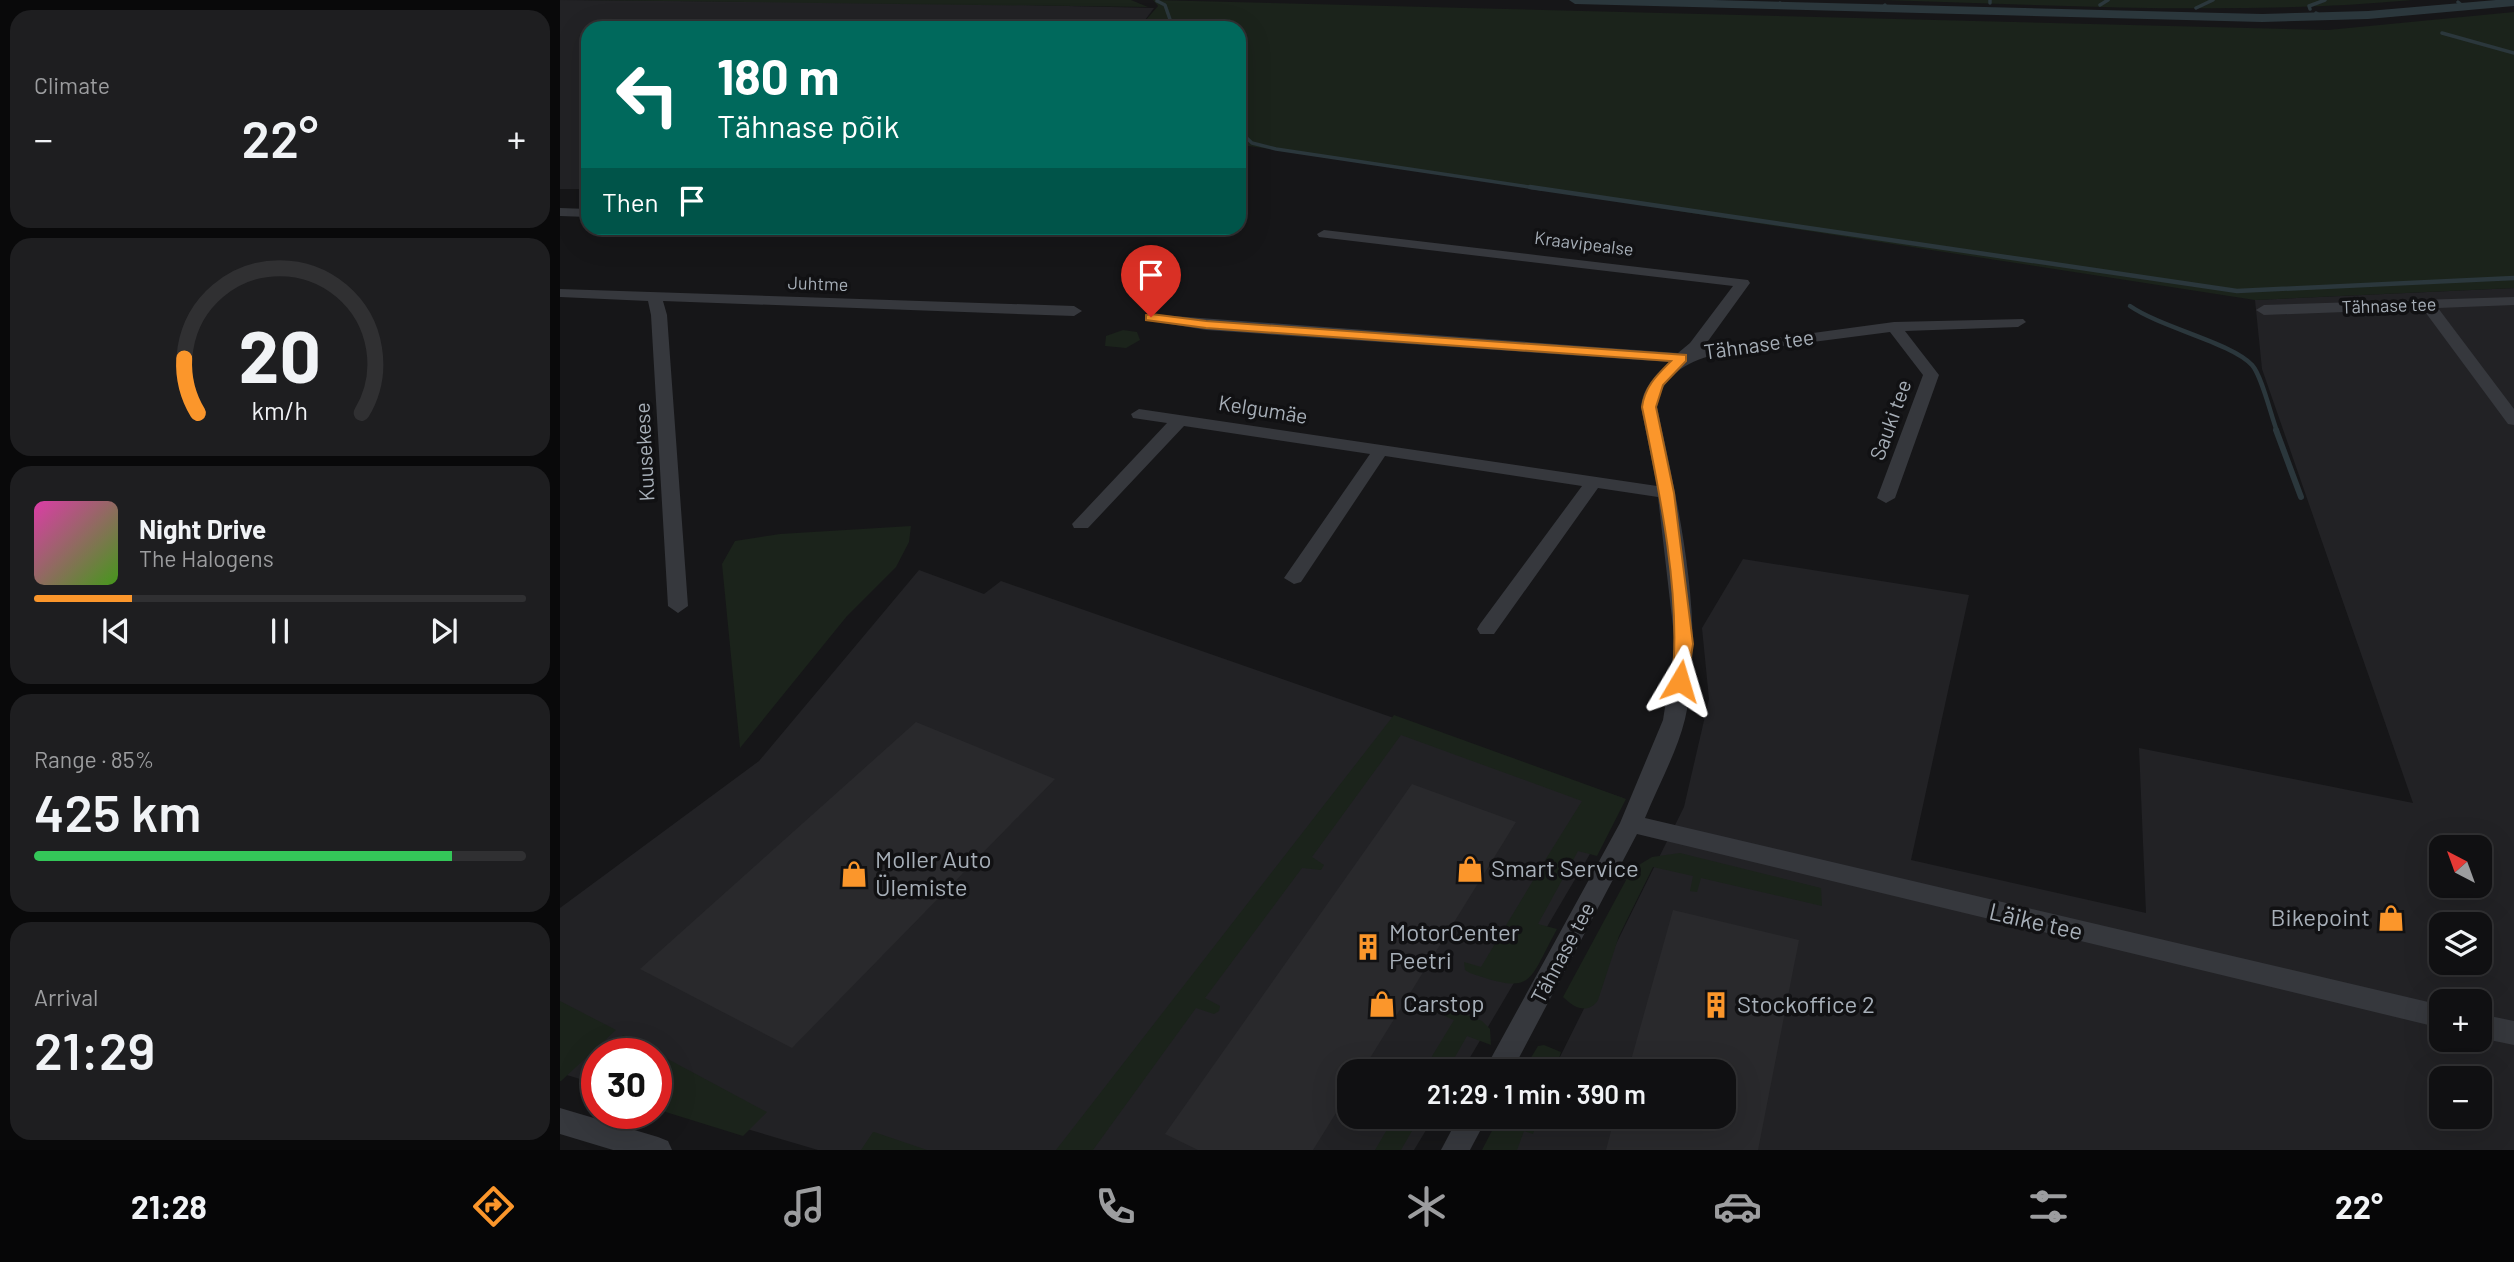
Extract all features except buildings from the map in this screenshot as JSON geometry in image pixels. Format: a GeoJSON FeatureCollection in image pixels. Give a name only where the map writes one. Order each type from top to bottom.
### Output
{"type":"FeatureCollection","features":[{"type":"Feature","properties":{"kind":"street"},"geometry":{"type":"LineString","coordinates":[[560,212],[581,213]]}},
{"type":"Feature","properties":{"kind":"street","name":"Kraavipealse"},"geometry":{"type":"LineString","coordinates":[[1324,233],[1743,283],[1696,346],[1682,358]]}},
{"type":"Feature","properties":{"kind":"street","name":"Juhtme"},"geometry":{"type":"LineString","coordinates":[[560,293],[1074,311]]}},
{"type":"Feature","properties":{"kind":"street","name":"Kuusekese"},"geometry":{"type":"LineString","coordinates":[[654,296],[660,327],[678,606]]}},
{"type":"Feature","properties":{"kind":"street","name":"Tähnase tee"},"geometry":{"type":"LineString","coordinates":[[2264,310],[2514,301]]}},
{"type":"Feature","properties":{"kind":"street"},"geometry":{"type":"LineString","coordinates":[[2428,305],[2514,420]]}},
{"type":"Feature","properties":{"kind":"street"},"geometry":{"type":"LineString","coordinates":[[1151,317],[1206,325],[1682,358]]}},
{"type":"Feature","properties":{"kind":"street","name":"Tähnase tee"},"geometry":{"type":"LineString","coordinates":[[1505,1059],[1631,824],[1674,720],[1685,644],[1667,493],[1649,407],[1650,394],[1657,383],[1682,358],[1712,350],[1894,327],[2018,322]]}},
{"type":"Feature","properties":{"kind":"street","name":"Sauki tee"},"geometry":{"type":"LineString","coordinates":[[1886,498],[1931,375],[1894,327]]}},
{"type":"Feature","properties":{"kind":"street","name":"Kelgumäe"},"geometry":{"type":"LineString","coordinates":[[1139,414],[1592,484],[1667,493]]}},
{"type":"Feature","properties":{"kind":"street"},"geometry":{"type":"LineString","coordinates":[[1081,524],[1180,421]]}},
{"type":"Feature","properties":{"kind":"street"},"geometry":{"type":"LineString","coordinates":[[1294,578],[1380,452]]}},
{"type":"Feature","properties":{"kind":"street"},"geometry":{"type":"LineString","coordinates":[[1487,629],[1592,484]]}},
{"type":"Feature","properties":{"kind":"street","name":"Läike tee"},"geometry":{"type":"LineString","coordinates":[[1631,824],[2429,1014]]}},
{"type":"Feature","properties":{"kind":"street"},"geometry":{"type":"LineString","coordinates":[[2492,1028],[2514,1033]]}},
{"type":"Feature","properties":{"kind":"street"},"geometry":{"type":"LineString","coordinates":[[560,1121],[658,1150]]}},
{"type":"Feature","properties":{"kind":"street"},"geometry":{"type":"LineString","coordinates":[[1455,1150],[1467,1129]]}},
{"type":"Feature","properties":{"kind":"shaded area"},"geometry":{"type":"Polygon","coordinates":[[[560,0],[1154,8],[1144,21],[581,21],[581,189],[560,189],[560,0]]]}},
{"type":"Feature","properties":{"kind":"shaded area"},"geometry":{"type":"Polygon","coordinates":[[[583,0],[1131,0],[1148,7],[583,0]]]}},
{"type":"Feature","properties":{"kind":"shaded area"},"geometry":{"type":"Polygon","coordinates":[[[1153,0],[2328,30],[2514,12],[2514,288],[2255,300],[1329,157],[1248,146],[1246,148],[1246,21],[1145,21],[1158,6],[1153,0]]]}},
{"type":"Feature","properties":{"kind":"shaded area"},"geometry":{"type":"Polygon","coordinates":[[[1883,0],[2413,0],[2347,5],[2214,8],[1883,0]]]}},
{"type":"Feature","properties":{"kind":"shaded area"},"geometry":{"type":"Polygon","coordinates":[[[2514,288],[2514,1150],[1513,1150],[1524,1129],[1736,1129],[1736,1059],[1559,1059],[1684,807],[1709,699],[1702,628],[1743,559],[1969,595],[1911,860],[2146,913],[2139,748],[2413,803],[2262,369],[2255,300],[2514,288]]]}},
{"type":"Feature","properties":{"kind":"shaded area"},"geometry":{"type":"Polygon","coordinates":[[[1123,330],[1137,332],[1140,340],[1126,348],[1105,346],[1106,336],[1123,330]]]}},
{"type":"Feature","properties":{"kind":"shaded area"},"geometry":{"type":"Polygon","coordinates":[[[911,526],[909,542],[896,567],[847,616],[740,748],[722,564],[735,541],[780,534],[911,526]]]}},
{"type":"Feature","properties":{"kind":"shaded area"},"geometry":{"type":"Polygon","coordinates":[[[919,570],[984,594],[1001,581],[1623,798],[1469,1059],[1337,1059],[1337,1129],[1427,1129],[1414,1150],[818,1150],[672,1107],[672,1038],[581,1038],[581,1079],[560,1073],[560,908],[759,761],[919,570]]]}},
{"type":"Feature","properties":{"kind":"shaded area"},"geometry":{"type":"Polygon","coordinates":[[[1394,715],[1626,799],[1597,856],[1578,851],[1538,924],[1557,929],[1533,973],[1518,983],[1506,983],[1470,973],[1465,970],[1464,962],[1481,967],[1534,879],[1522,874],[1520,868],[1525,866],[1539,870],[1582,801],[1401,735],[1312,857],[1324,865],[1321,870],[1302,868],[1205,998],[1220,1006],[1219,1011],[1214,1014],[1196,1008],[1093,1150],[1056,1150],[1394,715]]]}},
{"type":"Feature","properties":{"kind":"shaded area"},"geometry":{"type":"Polygon","coordinates":[[[1680,853],[1821,888],[1822,906],[1701,878],[1697,892],[1690,891],[1693,876],[1653,867],[1619,936],[1598,1000],[1585,1009],[1572,1004],[1563,997],[1632,869],[1652,857],[1680,853]]]}},
{"type":"Feature","properties":{"kind":"shaded area"},"geometry":{"type":"Polygon","coordinates":[[[560,1001],[616,1030],[607,1038],[581,1038],[581,1062],[560,1081],[560,1001]]]}},
{"type":"Feature","properties":{"kind":"shaded area"},"geometry":{"type":"Polygon","coordinates":[[[1444,1006],[1482,1021],[1490,1029],[1491,1045],[1467,1036],[1454,1059],[1430,1059],[1454,1020],[1436,1012],[1444,1006]]]}},
{"type":"Feature","properties":{"kind":"shaded area"},"geometry":{"type":"Polygon","coordinates":[[[1544,1045],[1561,1052],[1559,1059],[1530,1059],[1538,1046],[1544,1045]]]}},
{"type":"Feature","properties":{"kind":"shaded area"},"geometry":{"type":"Polygon","coordinates":[[[672,1061],[767,1112],[743,1136],[672,1114],[672,1061]]]}},
{"type":"Feature","properties":{"kind":"shaded area"},"geometry":{"type":"Polygon","coordinates":[[[1387,1129],[1413,1129],[1401,1150],[1375,1150],[1387,1129]]]}},
{"type":"Feature","properties":{"kind":"shaded area"},"geometry":{"type":"Polygon","coordinates":[[[1492,1129],[1535,1129],[1533,1134],[1524,1131],[1517,1150],[1482,1150],[1492,1129]]]}},
{"type":"Feature","properties":{"kind":"shaded area"},"geometry":{"type":"Polygon","coordinates":[[[874,1132],[927,1150],[861,1150],[874,1132]]]}},
{"type":"Feature","properties":{"kind":"waterway"},"geometry":{"type":"LineString","coordinates":[[1575,0],[2262,18],[2368,15],[2514,2]]}},
{"type":"Feature","properties":{"kind":"waterway"},"geometry":{"type":"LineString","coordinates":[[2100,5],[2108,0]]}},
{"type":"Feature","properties":{"kind":"waterway"},"geometry":{"type":"LineString","coordinates":[[2196,8],[2213,0]]}},
{"type":"Feature","properties":{"kind":"waterway"},"geometry":{"type":"LineString","coordinates":[[2310,9],[2309,6],[2325,0]]}},
{"type":"Feature","properties":{"kind":"waterway"},"geometry":{"type":"LineString","coordinates":[[1157,1],[1165,5],[1171,21]]}},
{"type":"Feature","properties":{"kind":"waterway"},"geometry":{"type":"LineString","coordinates":[[2458,2],[2464,7]]}},
{"type":"Feature","properties":{"kind":"waterway"},"geometry":{"type":"LineString","coordinates":[[1882,8],[1885,5]]}},
{"type":"Feature","properties":{"kind":"waterway"},"geometry":{"type":"LineString","coordinates":[[2316,13],[2322,17]]}},
{"type":"Feature","properties":{"kind":"waterway"},"geometry":{"type":"LineString","coordinates":[[2442,33],[2514,53]]}},
{"type":"Feature","properties":{"kind":"waterway"},"geometry":{"type":"LineString","coordinates":[[1246,137],[1252,143],[1276,149],[1542,189]]}},
{"type":"Feature","properties":{"kind":"waterway"},"geometry":{"type":"LineString","coordinates":[[1530,187],[2237,291],[2514,278]]}},
{"type":"Feature","properties":{"kind":"waterway"},"geometry":{"type":"LineString","coordinates":[[2130,306],[2213,342],[2252,365],[2263,387],[2277,431]]}},
{"type":"Feature","properties":{"kind":"waterway"},"geometry":{"type":"LineString","coordinates":[[2276,430],[2301,497]]}},
{"type":"Feature","properties":{"kind":"place","name":"Smart Service"},"geometry":{"type":"Point","coordinates":[1470,869]}},
{"type":"Feature","properties":{"kind":"place","name":"Moller Auto Ülemiste"},"geometry":{"type":"Point","coordinates":[854,874]}},
{"type":"Feature","properties":{"kind":"place","name":"Bikepoint"},"geometry":{"type":"Point","coordinates":[2391,918]}},
{"type":"Feature","properties":{"kind":"place","name":"MotorCenter Peetri"},"geometry":{"type":"Point","coordinates":[1368,947]}},
{"type":"Feature","properties":{"kind":"place","name":"Carstop"},"geometry":{"type":"Point","coordinates":[1382,1004]}},
{"type":"Feature","properties":{"kind":"place","name":"Stockoffice 2"},"geometry":{"type":"Point","coordinates":[1716,1005]}},
{"type":"Feature","properties":{"kind":"route"},"geometry":{"type":"LineString","coordinates":[[1151,317],[1206,325],[1682,358],[1657,383],[1650,394],[1649,407],[1667,493],[1685,644],[1680,681]]}}]}
